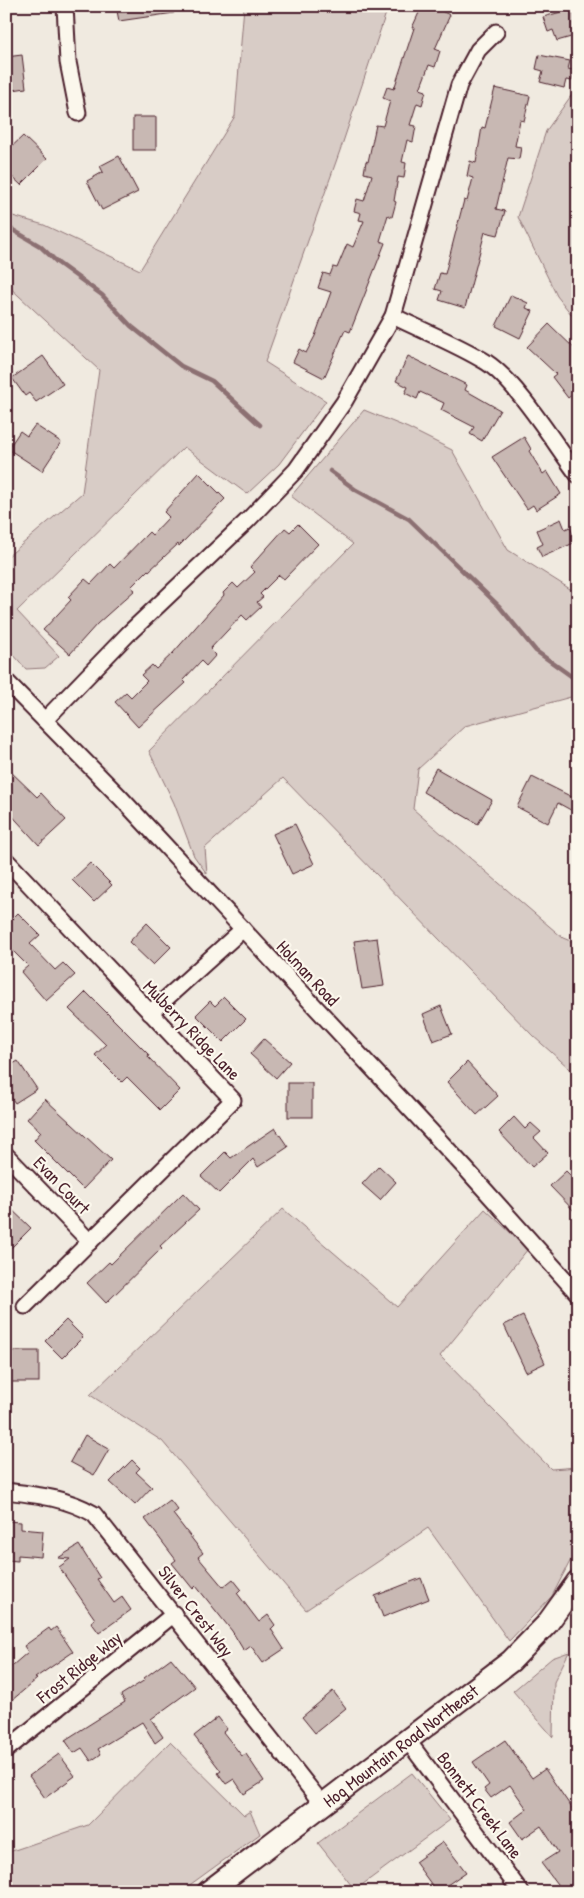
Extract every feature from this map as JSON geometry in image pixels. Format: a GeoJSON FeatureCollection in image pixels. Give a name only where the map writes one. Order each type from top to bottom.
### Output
{"type":"FeatureCollection","features":[{"type":"Feature","properties":{"kind":"street"},"geometry":{"type":"LineString","coordinates":[[64,6],[68,62],[78,113]]}},
{"type":"Feature","properties":{"kind":"street"},"geometry":{"type":"LineString","coordinates":[[45,720],[128,634],[248,520],[296,470],[344,402],[392,316],[458,85],[478,50],[496,32]]}},
{"type":"Feature","properties":{"kind":"street"},"geometry":{"type":"LineString","coordinates":[[392,316],[486,362],[514,389],[578,475]]}},
{"type":"Feature","properties":{"kind":"street","name":"Holman Road"},"geometry":{"type":"LineString","coordinates":[[6,681],[120,797],[466,1169],[578,1294]]}},
{"type":"Feature","properties":{"kind":"street","name":"Mulberry Ridge Lane"},"geometry":{"type":"LineString","coordinates":[[6,860],[233,1100],[25,1306]]}},
{"type":"Feature","properties":{"kind":"street"},"geometry":{"type":"LineString","coordinates":[[150,1013],[243,930]]}},
{"type":"Feature","properties":{"kind":"street","name":"Evan Court"},"geometry":{"type":"LineString","coordinates":[[6,1155],[90,1242]]}},
{"type":"Feature","properties":{"kind":"street","name":"Silver Crest Way"},"geometry":{"type":"LineString","coordinates":[[6,1491],[49,1496],[76,1503],[94,1514],[324,1805]]}},
{"type":"Feature","properties":{"kind":"street","name":"Hog Mountain Road Northeast"},"geometry":{"type":"LineString","coordinates":[[208,1892],[511,1661],[547,1624],[578,1582]]}},
{"type":"Feature","properties":{"kind":"street","name":"Frost Ridge Way"},"geometry":{"type":"LineString","coordinates":[[6,1750],[174,1614]]}},
{"type":"Feature","properties":{"kind":"street","name":"Bonnett Creek Lane"},"geometry":{"type":"LineString","coordinates":[[408,1741],[521,1892]]}},
{"type":"Feature","properties":{"kind":"shaded area"},"geometry":{"type":"Polygon","coordinates":[[[244,6],[391,6],[385,16],[343,142],[265,362],[326,401],[279,464],[247,494],[184,447],[17,611],[59,656],[45,668],[26,669],[6,646],[6,558],[82,493],[99,370],[6,284],[6,214],[44,225],[140,270],[235,116],[244,6]]]}},
{"type":"Feature","properties":{"kind":"shaded area"},"geometry":{"type":"Polygon","coordinates":[[[578,86],[578,323],[557,296],[518,217],[546,131],[578,86]]]}},
{"type":"Feature","properties":{"kind":"shaded area"},"geometry":{"type":"Polygon","coordinates":[[[364,410],[408,428],[452,450],[508,550],[578,594],[578,695],[465,726],[418,769],[413,809],[563,938],[578,944],[578,1076],[533,1036],[283,778],[205,848],[207,874],[194,856],[174,803],[149,751],[353,544],[291,496],[364,410]]]}},
{"type":"Feature","properties":{"kind":"shaded area"},"geometry":{"type":"Polygon","coordinates":[[[283,1209],[397,1307],[485,1209],[528,1249],[440,1356],[551,1469],[578,1467],[578,1546],[552,1596],[509,1641],[428,1528],[306,1610],[162,1441],[90,1395],[283,1209]]]}},
{"type":"Feature","properties":{"kind":"shaded area"},"geometry":{"type":"Polygon","coordinates":[[[569,1652],[554,1682],[553,1737],[513,1691],[552,1658],[569,1652]]]}},
{"type":"Feature","properties":{"kind":"shaded area"},"geometry":{"type":"Polygon","coordinates":[[[170,1742],[244,1815],[250,1811],[260,1834],[180,1892],[6,1892],[6,1853],[88,1825],[170,1742]]]}},
{"type":"Feature","properties":{"kind":"shaded area"},"geometry":{"type":"Polygon","coordinates":[[[412,1773],[450,1820],[355,1890],[318,1843],[412,1773]]]}},
{"type":"Feature","properties":{"kind":"building"},"geometry":{"type":"Polygon","coordinates":[[[116,6],[173,6],[174,13],[119,21],[116,6]]]}},
{"type":"Feature","properties":{"kind":"building"},"geometry":{"type":"Polygon","coordinates":[[[422,6],[430,6],[450,15],[435,49],[440,51],[435,67],[429,65],[420,89],[426,91],[422,105],[417,103],[410,125],[416,126],[413,142],[407,140],[402,162],[406,163],[404,178],[398,177],[394,201],[396,202],[392,217],[388,215],[380,241],[385,243],[350,332],[345,330],[324,378],[293,362],[299,349],[306,353],[315,336],[331,292],[318,288],[323,273],[330,275],[333,267],[337,268],[347,244],[353,247],[364,221],[359,220],[361,213],[354,211],[357,199],[364,201],[372,175],[364,173],[366,161],[368,162],[376,125],[383,126],[390,101],[383,98],[387,87],[394,89],[414,28],[412,28],[422,6]]]}},
{"type":"Feature","properties":{"kind":"building"},"geometry":{"type":"Polygon","coordinates":[[[575,8],[578,35],[557,41],[553,30],[548,32],[543,17],[575,8]]]}},
{"type":"Feature","properties":{"kind":"building"},"geometry":{"type":"Polygon","coordinates":[[[22,55],[26,88],[6,91],[6,57],[22,55]]]}},
{"type":"Feature","properties":{"kind":"building"},"geometry":{"type":"Polygon","coordinates":[[[539,55],[570,61],[568,69],[574,70],[572,81],[566,80],[564,88],[540,82],[543,71],[536,69],[539,55]]]}},
{"type":"Feature","properties":{"kind":"building"},"geometry":{"type":"Polygon","coordinates":[[[495,88],[530,96],[524,121],[520,120],[515,146],[521,147],[519,159],[508,158],[496,209],[505,211],[498,235],[485,232],[465,308],[439,300],[442,291],[435,289],[440,273],[445,274],[464,200],[467,201],[473,178],[467,176],[470,161],[476,163],[482,127],[485,128],[495,88]]]}},
{"type":"Feature","properties":{"kind":"building"},"geometry":{"type":"Polygon","coordinates":[[[133,117],[156,117],[156,150],[133,150],[133,117]]]}},
{"type":"Feature","properties":{"kind":"building"},"geometry":{"type":"Polygon","coordinates":[[[23,136],[47,159],[21,185],[6,171],[6,152],[23,136]]]}},
{"type":"Feature","properties":{"kind":"building"},"geometry":{"type":"Polygon","coordinates":[[[119,156],[138,192],[102,210],[87,181],[103,172],[100,166],[119,156]]]}},
{"type":"Feature","properties":{"kind":"building"},"geometry":{"type":"Polygon","coordinates":[[[511,295],[528,303],[526,308],[533,311],[520,338],[496,326],[511,295]]]}},
{"type":"Feature","properties":{"kind":"building"},"geometry":{"type":"Polygon","coordinates":[[[549,324],[578,352],[578,390],[568,398],[552,377],[556,374],[527,347],[549,324]]]}},
{"type":"Feature","properties":{"kind":"building"},"geometry":{"type":"Polygon","coordinates":[[[43,356],[63,384],[36,402],[29,393],[25,396],[12,378],[43,356]]]}},
{"type":"Feature","properties":{"kind":"building"},"geometry":{"type":"Polygon","coordinates":[[[408,356],[467,385],[465,390],[500,410],[482,441],[470,434],[474,427],[441,410],[444,403],[420,392],[417,399],[405,393],[408,387],[396,381],[408,356]]]}},
{"type":"Feature","properties":{"kind":"building"},"geometry":{"type":"Polygon","coordinates":[[[35,425],[61,442],[42,471],[8,449],[20,431],[27,436],[35,425]]]}},
{"type":"Feature","properties":{"kind":"building"},"geometry":{"type":"Polygon","coordinates":[[[524,437],[531,449],[529,451],[543,474],[547,471],[561,494],[536,510],[533,505],[527,509],[492,457],[524,437]]]}},
{"type":"Feature","properties":{"kind":"building"},"geometry":{"type":"Polygon","coordinates":[[[199,473],[225,499],[179,546],[178,544],[131,587],[135,590],[97,624],[70,654],[43,630],[71,600],[68,597],[85,579],[91,584],[110,564],[114,568],[149,532],[152,535],[169,517],[164,512],[199,473]]]}},
{"type":"Feature","properties":{"kind":"building"},"geometry":{"type":"Polygon","coordinates":[[[561,519],[565,529],[570,527],[576,542],[542,557],[537,547],[543,544],[537,530],[561,519]]]}},
{"type":"Feature","properties":{"kind":"building"},"geometry":{"type":"Polygon","coordinates":[[[298,524],[318,544],[284,579],[279,575],[260,594],[263,597],[257,602],[261,607],[247,620],[242,615],[210,649],[216,655],[206,666],[201,661],[183,680],[186,683],[138,727],[115,702],[126,692],[131,697],[147,681],[141,675],[152,665],[156,669],[173,653],[233,583],[238,588],[255,572],[250,567],[285,528],[290,532],[298,524]]]}},
{"type":"Feature","properties":{"kind":"building"},"geometry":{"type":"Polygon","coordinates":[[[6,767],[37,797],[41,793],[66,820],[39,845],[6,809],[6,767]]]}},
{"type":"Feature","properties":{"kind":"building"},"geometry":{"type":"Polygon","coordinates":[[[436,768],[492,800],[478,824],[423,792],[436,768]]]}},
{"type":"Feature","properties":{"kind":"building"},"geometry":{"type":"Polygon","coordinates":[[[532,777],[578,800],[578,814],[558,803],[548,823],[517,807],[532,777]]]}},
{"type":"Feature","properties":{"kind":"building"},"geometry":{"type":"Polygon","coordinates":[[[295,824],[314,864],[292,874],[273,834],[295,824]]]}},
{"type":"Feature","properties":{"kind":"building"},"geometry":{"type":"Polygon","coordinates":[[[90,863],[112,885],[94,902],[72,880],[90,863]]]}},
{"type":"Feature","properties":{"kind":"building"},"geometry":{"type":"Polygon","coordinates":[[[18,913],[40,935],[30,944],[55,970],[63,963],[75,975],[46,1001],[21,972],[28,966],[6,944],[6,925],[18,913]]]}},
{"type":"Feature","properties":{"kind":"building"},"geometry":{"type":"Polygon","coordinates":[[[147,923],[171,947],[153,965],[129,942],[147,923]]]}},
{"type":"Feature","properties":{"kind":"building"},"geometry":{"type":"Polygon","coordinates":[[[377,938],[384,986],[362,989],[354,941],[377,938]]]}},
{"type":"Feature","properties":{"kind":"building"},"geometry":{"type":"Polygon","coordinates":[[[86,992],[149,1055],[148,1057],[180,1090],[160,1110],[127,1077],[122,1082],[95,1055],[106,1045],[69,1009],[86,992]]]}},
{"type":"Feature","properties":{"kind":"building"},"geometry":{"type":"Polygon","coordinates":[[[224,997],[246,1019],[223,1042],[196,1015],[210,1001],[215,1006],[224,997]]]}},
{"type":"Feature","properties":{"kind":"building"},"geometry":{"type":"Polygon","coordinates":[[[441,1006],[452,1034],[433,1041],[423,1014],[441,1006]]]}},
{"type":"Feature","properties":{"kind":"building"},"geometry":{"type":"Polygon","coordinates":[[[264,1039],[290,1062],[276,1078],[250,1054],[264,1039]]]}},
{"type":"Feature","properties":{"kind":"building"},"geometry":{"type":"Polygon","coordinates":[[[18,1061],[37,1089],[15,1103],[6,1090],[6,1068],[18,1061]]]}},
{"type":"Feature","properties":{"kind":"building"},"geometry":{"type":"Polygon","coordinates":[[[467,1062],[498,1096],[477,1115],[447,1082],[467,1062]]]}},
{"type":"Feature","properties":{"kind":"building"},"geometry":{"type":"Polygon","coordinates":[[[288,1083],[312,1083],[312,1117],[288,1117],[288,1083]]]}},
{"type":"Feature","properties":{"kind":"building"},"geometry":{"type":"Polygon","coordinates":[[[45,1099],[111,1160],[83,1189],[34,1140],[41,1132],[27,1119],[45,1099]]]}},
{"type":"Feature","properties":{"kind":"building"},"geometry":{"type":"Polygon","coordinates":[[[514,1117],[525,1129],[531,1123],[541,1132],[534,1138],[548,1153],[532,1167],[499,1132],[514,1117]]]}},
{"type":"Feature","properties":{"kind":"building"},"geometry":{"type":"Polygon","coordinates":[[[275,1128],[288,1147],[258,1167],[253,1159],[219,1193],[201,1176],[225,1152],[231,1158],[275,1128]]]}},
{"type":"Feature","properties":{"kind":"building"},"geometry":{"type":"Polygon","coordinates":[[[379,1166],[396,1182],[380,1200],[362,1184],[379,1166]]]}},
{"type":"Feature","properties":{"kind":"building"},"geometry":{"type":"Polygon","coordinates":[[[566,1171],[578,1183],[578,1215],[550,1186],[566,1171]]]}},
{"type":"Feature","properties":{"kind":"building"},"geometry":{"type":"Polygon","coordinates":[[[183,1193],[199,1210],[160,1246],[162,1248],[106,1303],[87,1283],[109,1262],[111,1264],[183,1193]]]}},
{"type":"Feature","properties":{"kind":"building"},"geometry":{"type":"Polygon","coordinates":[[[6,1204],[31,1228],[6,1253],[6,1204]]]}},
{"type":"Feature","properties":{"kind":"building"},"geometry":{"type":"Polygon","coordinates":[[[523,1316],[545,1363],[526,1372],[504,1325],[523,1316]]]}},
{"type":"Feature","properties":{"kind":"building"},"geometry":{"type":"Polygon","coordinates":[[[66,1320],[83,1337],[62,1358],[45,1341],[66,1320]]]}},
{"type":"Feature","properties":{"kind":"building"},"geometry":{"type":"Polygon","coordinates":[[[9,1351],[39,1351],[39,1382],[9,1382],[9,1351]]]}},
{"type":"Feature","properties":{"kind":"building"},"geometry":{"type":"Polygon","coordinates":[[[85,1435],[109,1449],[94,1475],[70,1462],[85,1435]]]}},
{"type":"Feature","properties":{"kind":"building"},"geometry":{"type":"Polygon","coordinates":[[[132,1460],[140,1468],[136,1472],[152,1487],[135,1505],[110,1482],[132,1460]]]}},
{"type":"Feature","properties":{"kind":"building"},"geometry":{"type":"Polygon","coordinates":[[[170,1500],[178,1510],[173,1514],[203,1553],[198,1557],[223,1587],[233,1579],[241,1589],[237,1593],[259,1622],[268,1615],[275,1625],[271,1629],[284,1649],[263,1663],[251,1646],[244,1651],[232,1631],[196,1586],[193,1589],[172,1563],[176,1560],[145,1519],[170,1500]]]}},
{"type":"Feature","properties":{"kind":"building"},"geometry":{"type":"Polygon","coordinates":[[[6,1521],[21,1522],[21,1529],[43,1531],[41,1557],[18,1555],[18,1561],[7,1560],[6,1521]]]}},
{"type":"Feature","properties":{"kind":"building"},"geometry":{"type":"Polygon","coordinates":[[[79,1545],[100,1578],[97,1579],[114,1603],[122,1597],[131,1610],[99,1633],[91,1622],[95,1619],[59,1567],[70,1559],[58,1558],[79,1545]]]}},
{"type":"Feature","properties":{"kind":"building"},"geometry":{"type":"Polygon","coordinates":[[[421,1578],[429,1599],[383,1617],[375,1596],[421,1578]]]}},
{"type":"Feature","properties":{"kind":"building"},"geometry":{"type":"Polygon","coordinates":[[[56,1627],[73,1652],[35,1678],[37,1679],[11,1701],[6,1695],[6,1671],[28,1652],[24,1646],[49,1628],[51,1631],[56,1627]]]}},
{"type":"Feature","properties":{"kind":"building"},"geometry":{"type":"Polygon","coordinates":[[[171,1658],[195,1687],[151,1719],[163,1737],[155,1743],[142,1722],[98,1749],[101,1754],[91,1761],[82,1748],[74,1753],[65,1740],[125,1702],[121,1695],[145,1680],[144,1678],[171,1658]]]}},
{"type":"Feature","properties":{"kind":"building"},"geometry":{"type":"Polygon","coordinates":[[[333,1691],[346,1708],[315,1733],[302,1717],[333,1691]]]}},
{"type":"Feature","properties":{"kind":"building"},"geometry":{"type":"Polygon","coordinates":[[[218,1717],[227,1729],[223,1732],[242,1756],[246,1754],[264,1781],[244,1794],[234,1779],[226,1784],[218,1773],[221,1771],[194,1736],[218,1717]]]}},
{"type":"Feature","properties":{"kind":"building"},"geometry":{"type":"Polygon","coordinates":[[[505,1740],[532,1778],[545,1769],[578,1817],[578,1892],[563,1892],[541,1863],[558,1852],[541,1826],[522,1839],[510,1822],[527,1809],[510,1785],[491,1798],[484,1789],[489,1785],[473,1762],[505,1740]]]}},
{"type":"Feature","properties":{"kind":"building"},"geometry":{"type":"Polygon","coordinates":[[[59,1754],[75,1776],[45,1798],[29,1776],[59,1754]]]}},
{"type":"Feature","properties":{"kind":"building"},"geometry":{"type":"Polygon","coordinates":[[[443,1842],[466,1872],[437,1892],[415,1862],[443,1842]]]}},
{"type":"Feature","properties":{"kind":"waterway"},"geometry":{"type":"LineString","coordinates":[[6,226],[40,246],[58,263],[102,295],[131,326],[181,366],[212,381],[260,425]]}},
{"type":"Feature","properties":{"kind":"waterway"},"geometry":{"type":"LineString","coordinates":[[330,471],[356,490],[409,519],[499,606],[536,651],[578,681]]}}]}
